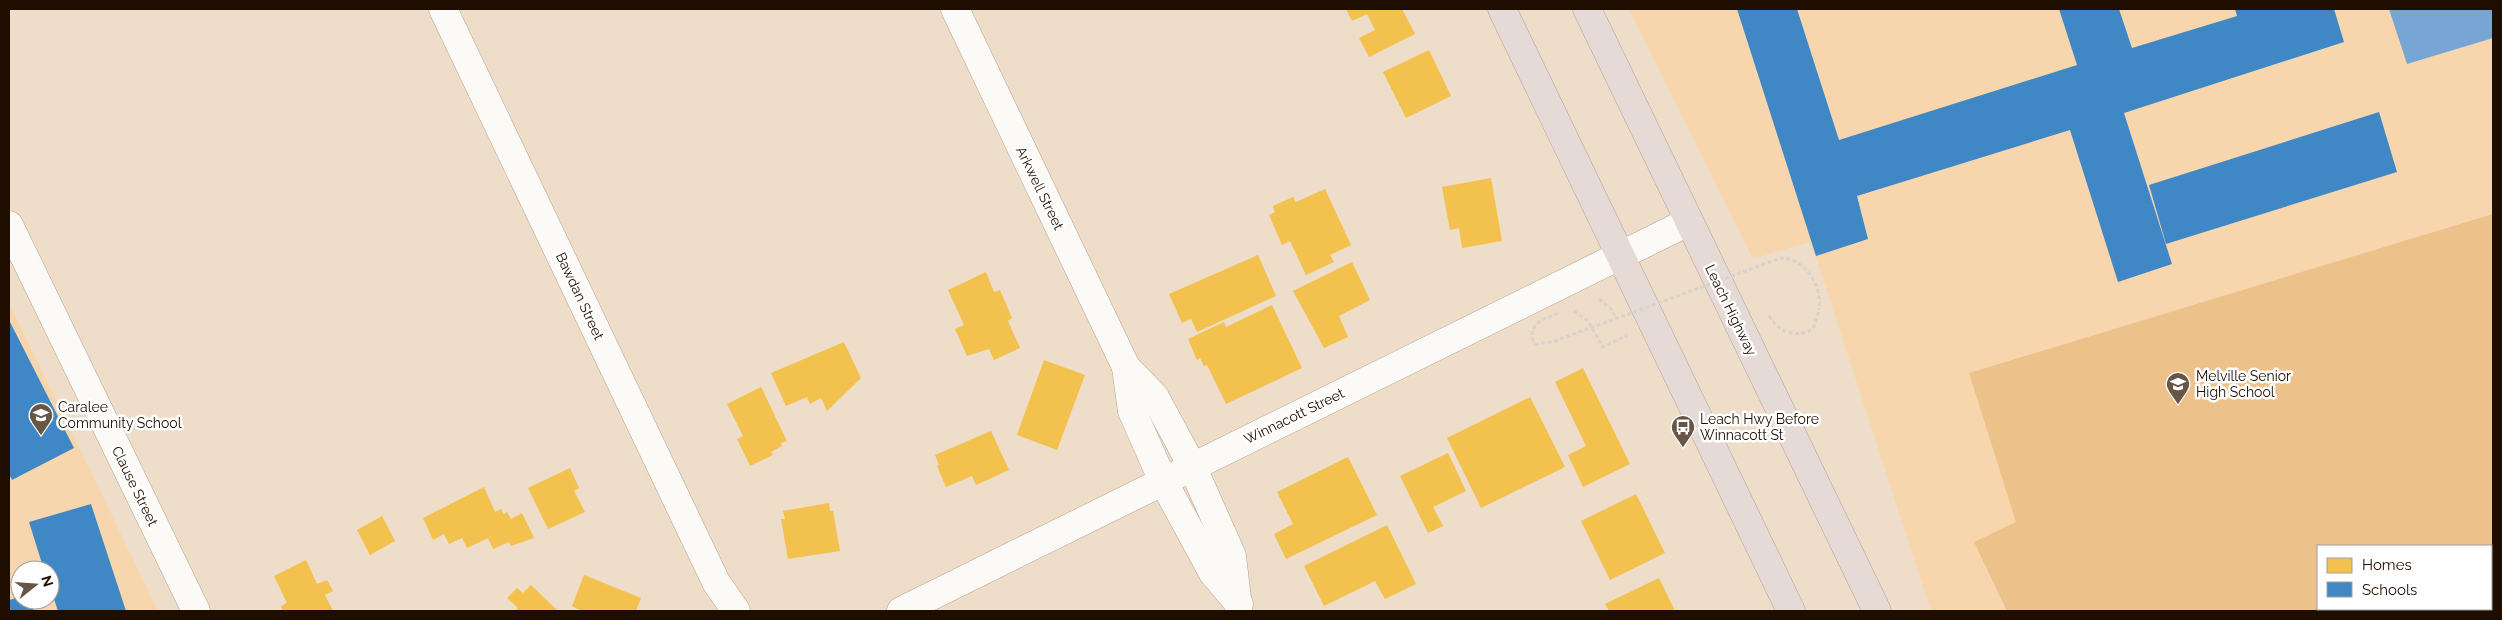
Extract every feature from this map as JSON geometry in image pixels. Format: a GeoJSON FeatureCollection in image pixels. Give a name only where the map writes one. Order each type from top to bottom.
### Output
{"type":"FeatureCollection","features":[{"type":"Feature","properties":{"kind":"highway"},"geometry":{"type":"LineString","coordinates":[[1502,9],[1791,611]]}},
{"type":"Feature","properties":{"kind":"highway","name":"Leach Highway"},"geometry":{"type":"LineString","coordinates":[[1587,9],[1877,611]]}},
{"type":"Feature","properties":{"kind":"street","name":"Bawdan Street"},"geometry":{"type":"LineString","coordinates":[[443,9],[716,582],[736,611]]}},
{"type":"Feature","properties":{"kind":"street","name":"Arkwell Street"},"geometry":{"type":"LineString","coordinates":[[954,9],[1126,367],[1132,411],[1163,481],[1213,573],[1240,605]]}},
{"type":"Feature","properties":{"kind":"street","name":"Winnacott Street"},"geometry":{"type":"LineString","coordinates":[[900,611],[1688,222]]}},
{"type":"Feature","properties":{"kind":"street","name":"Clause Street"},"geometry":{"type":"LineString","coordinates":[[9,225],[196,611]]}},
{"type":"Feature","properties":{"kind":"street","name":"Arkwell Street"},"geometry":{"type":"LineString","coordinates":[[1126,367],[1155,397],[1192,466],[1232,556],[1240,605]]}},
{"type":"Feature","properties":{"kind":"street","name":"Bawdan Street"},"geometry":{"type":"LineString","coordinates":[[716,582],[724,611]]}},
{"type":"Feature","properties":{"kind":"path"},"geometry":{"type":"LineString","coordinates":[[1622,329],[1626,336],[1603,348],[1588,321],[1581,314],[1573,311],[1558,313],[1537,322],[1533,326],[1532,339],[1536,344],[1552,342],[1781,258],[1796,261],[1809,273],[1815,282],[1818,293],[1819,310],[1813,329],[1798,335],[1789,334],[1770,319],[1766,310]]}},
{"type":"Feature","properties":{"kind":"path"},"geometry":{"type":"LineString","coordinates":[[1744,266],[1748,275]]}},
{"type":"Feature","properties":{"kind":"path"},"geometry":{"type":"LineString","coordinates":[[1586,271],[1600,302],[1611,310],[1619,323]]}},
{"type":"Feature","properties":{"kind":"shaded area","name":"Melville Senior High School"},"geometry":{"type":"Polygon","coordinates":[[[1629,9],[2493,9],[2493,611],[1931,611],[1818,263],[1809,242],[1753,259],[1629,9]]]}},
{"type":"Feature","properties":{"kind":"shaded area"},"geometry":{"type":"Polygon","coordinates":[[[2493,214],[2493,611],[2007,611],[1974,542],[2016,522],[1969,373],[2493,214]]]}},
{"type":"Feature","properties":{"kind":"shaded area","name":"Caralee Community School"},"geometry":{"type":"Polygon","coordinates":[[[9,303],[158,611],[9,611],[9,303]]]}},
{"type":"Feature","properties":{"kind":"water"},"geometry":{"type":"Polygon","coordinates":[[[2389,9],[2493,9],[2493,38],[2407,64],[2389,9]]]}},
{"type":"Feature","properties":{"kind":"building: Homes"},"geometry":{"type":"Polygon","coordinates":[[[1346,9],[1402,9],[1415,34],[1369,57],[1359,38],[1375,30],[1367,14],[1352,21],[1346,9]]]}},
{"type":"Feature","properties":{"kind":"building: Homes"},"geometry":{"type":"Polygon","coordinates":[[[1429,50],[1451,96],[1406,118],[1383,72],[1429,50]]]}},
{"type":"Feature","properties":{"kind":"building: Homes"},"geometry":{"type":"Polygon","coordinates":[[[1491,178],[1502,241],[1462,248],[1459,228],[1450,230],[1442,187],[1491,178]]]}},
{"type":"Feature","properties":{"kind":"building: Homes"},"geometry":{"type":"Polygon","coordinates":[[[1325,189],[1351,245],[1330,255],[1334,262],[1306,275],[1290,241],[1282,245],[1269,215],[1275,212],[1273,206],[1293,197],[1296,202],[1325,189]]]}},
{"type":"Feature","properties":{"kind":"building: Homes"},"geometry":{"type":"Polygon","coordinates":[[[1258,255],[1276,296],[1197,332],[1191,319],[1182,323],[1169,294],[1258,255]]]}},
{"type":"Feature","properties":{"kind":"building: Homes"},"geometry":{"type":"Polygon","coordinates":[[[1352,262],[1370,300],[1339,316],[1348,337],[1324,348],[1293,291],[1352,262]]]}},
{"type":"Feature","properties":{"kind":"building: Homes"},"geometry":{"type":"Polygon","coordinates":[[[986,272],[994,292],[1000,290],[1012,318],[1008,321],[1020,348],[994,360],[989,349],[967,356],[955,329],[964,325],[948,290],[986,272]]]}},
{"type":"Feature","properties":{"kind":"building: Homes"},"geometry":{"type":"Polygon","coordinates":[[[1272,305],[1302,368],[1226,404],[1207,365],[1204,366],[1200,358],[1197,360],[1188,339],[1224,322],[1226,327],[1272,305]]]}},
{"type":"Feature","properties":{"kind":"building: Homes"},"geometry":{"type":"Polygon","coordinates":[[[844,342],[861,378],[827,411],[821,398],[810,404],[807,397],[786,406],[771,373],[844,342]]]}},
{"type":"Feature","properties":{"kind":"building: Homes"},"geometry":{"type":"Polygon","coordinates":[[[1044,360],[1085,375],[1057,450],[1017,435],[1044,360]]]}},
{"type":"Feature","properties":{"kind":"building: Homes"},"geometry":{"type":"Polygon","coordinates":[[[1583,368],[1630,464],[1583,487],[1568,455],[1586,446],[1555,382],[1583,368]]]}},
{"type":"Feature","properties":{"kind":"building: Homes"},"geometry":{"type":"Polygon","coordinates":[[[761,387],[787,441],[781,443],[782,446],[771,452],[773,455],[750,466],[737,439],[743,436],[727,404],[761,387]]]}},
{"type":"Feature","properties":{"kind":"building: Homes"},"geometry":{"type":"Polygon","coordinates":[[[1530,397],[1565,467],[1481,508],[1447,438],[1530,397]]]}},
{"type":"Feature","properties":{"kind":"building: Homes"},"geometry":{"type":"Polygon","coordinates":[[[991,431],[1009,470],[976,485],[972,476],[946,487],[937,466],[939,465],[935,455],[991,431]]]}},
{"type":"Feature","properties":{"kind":"building: Homes"},"geometry":{"type":"Polygon","coordinates":[[[1448,453],[1466,491],[1433,507],[1443,526],[1428,533],[1400,476],[1448,453]]]}},
{"type":"Feature","properties":{"kind":"building: Homes"},"geometry":{"type":"Polygon","coordinates":[[[1348,457],[1377,515],[1286,559],[1274,534],[1293,524],[1277,492],[1348,457]]]}},
{"type":"Feature","properties":{"kind":"building: Homes"},"geometry":{"type":"Polygon","coordinates":[[[570,468],[579,488],[574,491],[585,512],[548,529],[528,488],[570,468]]]}},
{"type":"Feature","properties":{"kind":"building: Homes"},"geometry":{"type":"Polygon","coordinates":[[[484,487],[495,512],[501,509],[504,514],[507,512],[511,519],[522,513],[534,538],[511,546],[509,542],[493,549],[488,538],[467,548],[462,538],[449,544],[444,534],[433,540],[423,518],[484,487]]]}},
{"type":"Feature","properties":{"kind":"building: Homes"},"geometry":{"type":"Polygon","coordinates":[[[1636,494],[1665,553],[1610,580],[1581,521],[1636,494]]]}},
{"type":"Feature","properties":{"kind":"building: Homes"},"geometry":{"type":"Polygon","coordinates":[[[829,503],[830,511],[833,511],[840,551],[788,559],[781,519],[785,519],[783,511],[829,503]]]}},
{"type":"Feature","properties":{"kind":"building: Homes"},"geometry":{"type":"Polygon","coordinates":[[[382,516],[395,541],[370,555],[357,530],[382,516]]]}},
{"type":"Feature","properties":{"kind":"building: Homes"},"geometry":{"type":"Polygon","coordinates":[[[1387,525],[1416,584],[1385,599],[1375,581],[1324,606],[1304,566],[1387,525]]]}},
{"type":"Feature","properties":{"kind":"building: Homes"},"geometry":{"type":"Polygon","coordinates":[[[306,560],[317,584],[327,580],[333,591],[325,595],[333,611],[283,611],[281,606],[287,603],[274,576],[306,560]]]}},
{"type":"Feature","properties":{"kind":"building: Homes"},"geometry":{"type":"Polygon","coordinates":[[[584,575],[641,598],[636,611],[582,611],[572,606],[584,575]]]}},
{"type":"Feature","properties":{"kind":"building: Homes"},"geometry":{"type":"Polygon","coordinates":[[[1659,578],[1675,611],[1609,611],[1605,604],[1659,578]]]}},
{"type":"Feature","properties":{"kind":"building: Homes"},"geometry":{"type":"Polygon","coordinates":[[[531,585],[558,611],[515,611],[518,608],[507,598],[517,588],[523,593],[531,585]]]}},
{"type":"Feature","properties":{"kind":"building: Schools"},"geometry":{"type":"Polygon","coordinates":[[[1737,9],[1797,9],[1839,140],[2077,65],[2059,9],[2119,9],[2132,48],[2237,16],[2235,9],[2334,9],[2344,42],[2124,113],[2172,264],[2118,282],[2070,130],[1857,196],[1868,239],[1816,256],[1737,9]]]}},
{"type":"Feature","properties":{"kind":"building: Schools"},"geometry":{"type":"Polygon","coordinates":[[[2379,112],[2397,172],[2166,244],[2149,185],[2379,112]]]}},
{"type":"Feature","properties":{"kind":"building: Schools"},"geometry":{"type":"Polygon","coordinates":[[[9,320],[74,448],[12,480],[9,474],[9,320]]]}},
{"type":"Feature","properties":{"kind":"building: Schools"},"geometry":{"type":"Polygon","coordinates":[[[91,504],[126,611],[58,611],[60,610],[60,560],[41,560],[29,522],[91,504]]]}},
{"type":"Feature","properties":{"kind":"building: Schools"},"geometry":{"type":"Polygon","coordinates":[[[9,600],[10,610],[34,611],[9,611],[9,600]]]}},
{"type":"Feature","properties":{"kind":"place","name":"Melville Senior High School"},"geometry":{"type":"Point","coordinates":[2178,405]}},
{"type":"Feature","properties":{"kind":"place","name":"Caralee Community School"},"geometry":{"type":"Point","coordinates":[41,436]}},
{"type":"Feature","properties":{"kind":"place","name":"Leach Hwy Before Winnacott St"},"geometry":{"type":"Point","coordinates":[1683,448]}}]}
